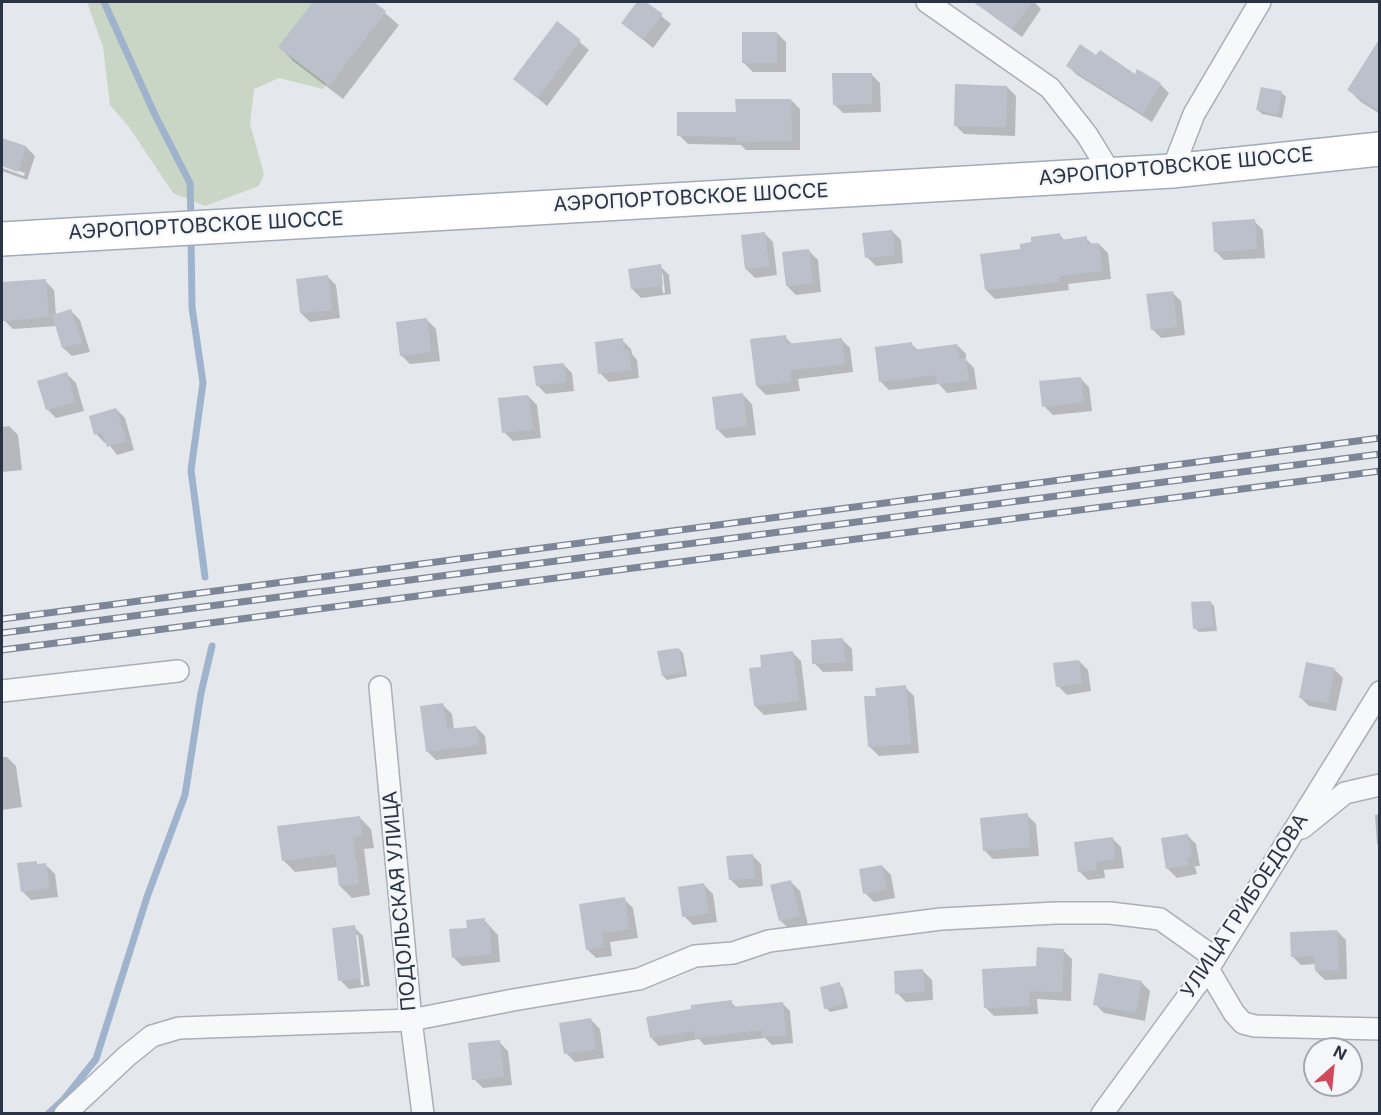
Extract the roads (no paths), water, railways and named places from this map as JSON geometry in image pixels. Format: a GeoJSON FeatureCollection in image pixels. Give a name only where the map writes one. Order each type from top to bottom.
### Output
{"type":"FeatureCollection","features":[{"type":"Feature","properties":{"kind":"main road","name":"АЭРОПОРТОВСКОЕ ШОССЕ"},"geometry":{"type":"LineString","coordinates":[[2,239],[1172,171],[1380,149]]}},
{"type":"Feature","properties":{"kind":"street"},"geometry":{"type":"LineString","coordinates":[[927,2],[1050,88],[1087,135],[1111,174]]}},
{"type":"Feature","properties":{"kind":"street"},"geometry":{"type":"LineString","coordinates":[[1172,171],[1194,114],[1260,2]]}},
{"type":"Feature","properties":{"kind":"street"},"geometry":{"type":"LineString","coordinates":[[2,691],[178,671]]}},
{"type":"Feature","properties":{"kind":"street","name":"ПОДОЛЬСКАЯ УЛИЦА"},"geometry":{"type":"LineString","coordinates":[[380,687],[411,1020],[423,1113]]}},
{"type":"Feature","properties":{"kind":"street","name":"УЛИЦА ГРИБОЕДОВА"},"geometry":{"type":"LineString","coordinates":[[1102,1113],[1211,963],[1380,693]]}},
{"type":"Feature","properties":{"kind":"street"},"geometry":{"type":"LineString","coordinates":[[1290,837],[1345,793],[1380,785]]}},
{"type":"Feature","properties":{"kind":"street"},"geometry":{"type":"LineString","coordinates":[[65,1113],[152,1036],[179,1028],[411,1020],[639,979],[695,956],[733,953],[769,941],[941,919],[1056,913],[1110,913],[1160,919],[1211,963],[1234,1013],[1243,1023],[1255,1026],[1380,1029]]}},
{"type":"Feature","properties":{"kind":"waterway"},"geometry":{"type":"LineString","coordinates":[[104,2],[155,115],[190,183],[191,219]]}},
{"type":"Feature","properties":{"kind":"waterway"},"geometry":{"type":"LineString","coordinates":[[191,236],[192,307],[203,383],[191,470],[205,577]]}},
{"type":"Feature","properties":{"kind":"waterway"},"geometry":{"type":"LineString","coordinates":[[48,1114],[64,1099],[96,1059],[147,897],[185,795],[201,693],[212,646]]}},
{"type":"Feature","properties":{"kind":"railway"},"geometry":{"type":"LineString","coordinates":[[2,619],[1380,438]]}},
{"type":"Feature","properties":{"kind":"railway"},"geometry":{"type":"LineString","coordinates":[[2,633],[1380,454]]}},
{"type":"Feature","properties":{"kind":"railway"},"geometry":{"type":"LineString","coordinates":[[2,650],[1380,471]]}}]}
